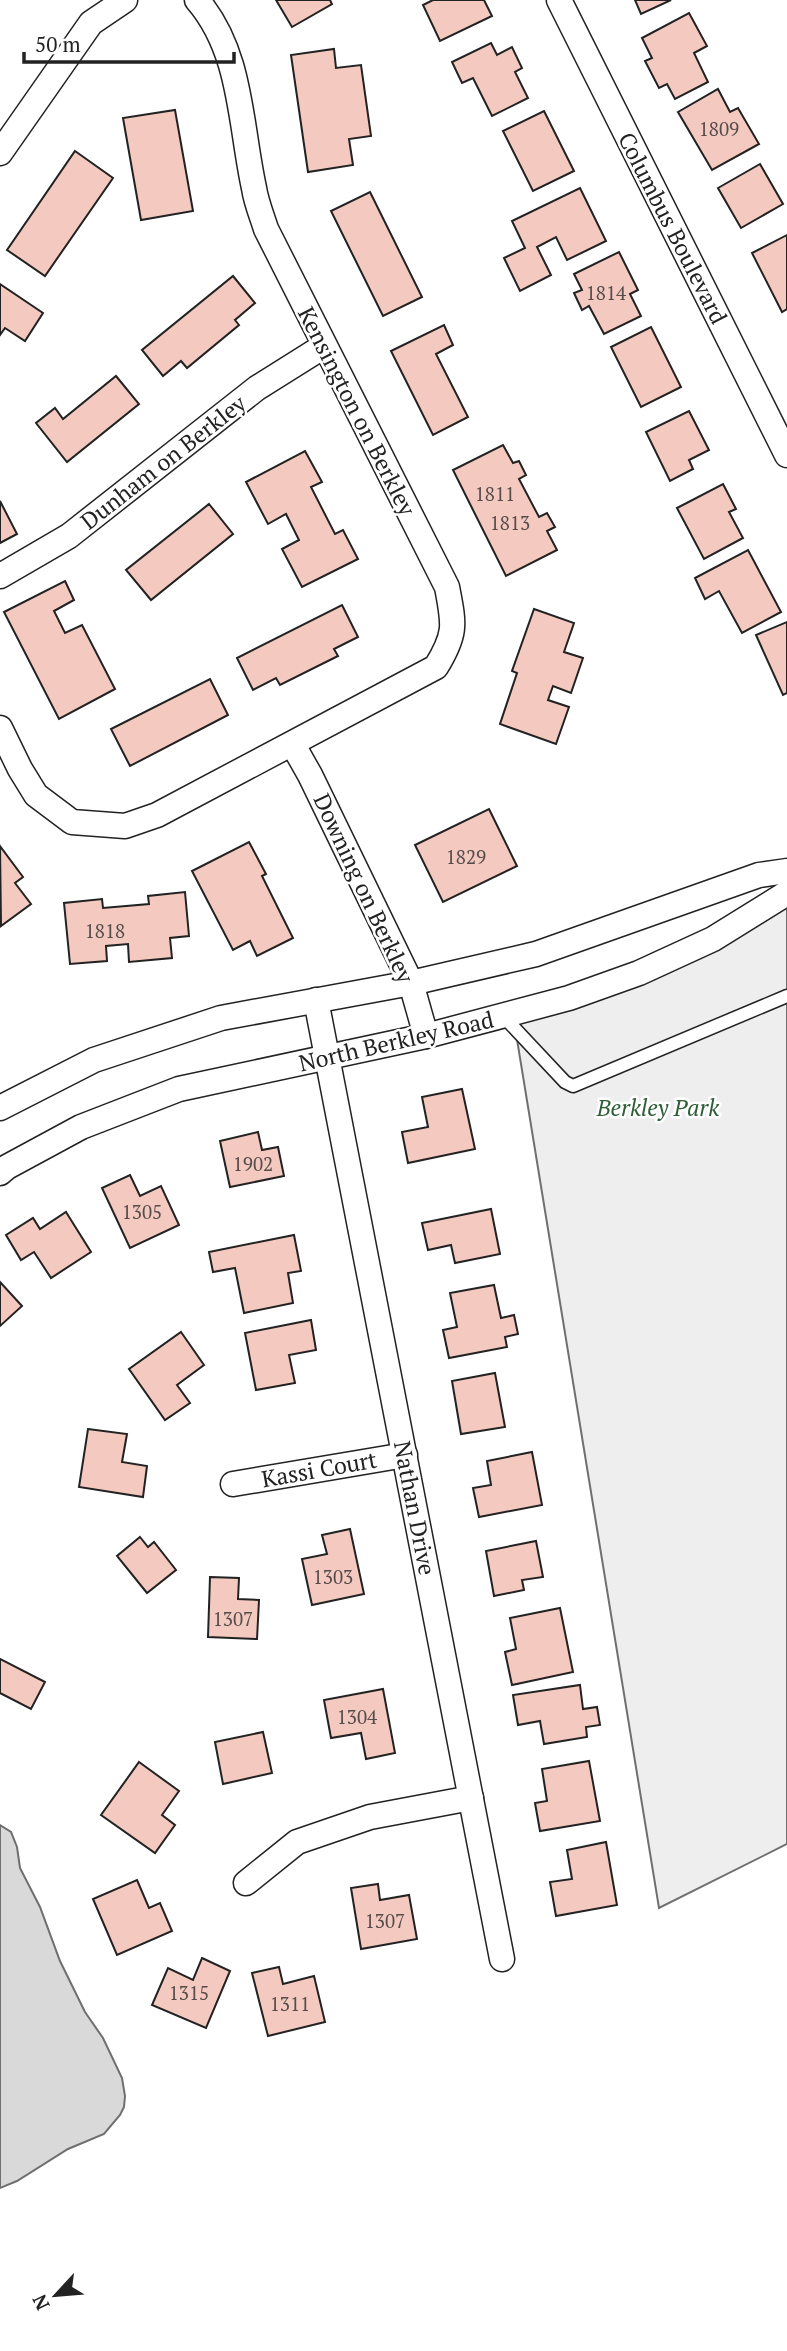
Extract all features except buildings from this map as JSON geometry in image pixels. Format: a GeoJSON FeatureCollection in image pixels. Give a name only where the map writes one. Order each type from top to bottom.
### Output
{"type":"FeatureCollection","features":[{"type":"Feature","properties":{"kind":"street"},"geometry":{"type":"LineString","coordinates":[[0,153],[91,23],[125,0]]}},
{"type":"Feature","properties":{"kind":"street","name":"Kensington on Berkley"},"geometry":{"type":"LineString","coordinates":[[0,728],[36,795],[72,822],[125,826],[157,815],[436,667],[450,645],[454,624],[447,587],[267,229],[254,191],[231,58],[208,13],[197,0]]}},
{"type":"Feature","properties":{"kind":"street","name":"Columbus Boulevard"},"geometry":{"type":"LineString","coordinates":[[559,0],[787,455]]}},
{"type":"Feature","properties":{"kind":"street","name":"Dunham on Berkley"},"geometry":{"type":"LineString","coordinates":[[0,576],[69,537],[257,388],[324,346]]}},
{"type":"Feature","properties":{"kind":"street","name":"Downing on Berkley"},"geometry":{"type":"LineString","coordinates":[[293,745],[411,983],[426,1037]]}},
{"type":"Feature","properties":{"kind":"street"},"geometry":{"type":"LineString","coordinates":[[0,1108],[94,1060],[221,1018],[411,983],[536,954],[759,875],[787,871]]}},
{"type":"Feature","properties":{"kind":"street","name":"North Berkley Road"},"geometry":{"type":"LineString","coordinates":[[0,1173],[81,1128],[179,1088],[426,1037],[569,998],[639,973],[713,939],[787,893]]}},
{"type":"Feature","properties":{"kind":"street","name":"Nathan Drive"},"geometry":{"type":"LineString","coordinates":[[316,1000],[502,1959]]}},
{"type":"Feature","properties":{"kind":"street","name":"Kassi Court"},"geometry":{"type":"LineString","coordinates":[[233,1484],[405,1455]]}},
{"type":"Feature","properties":{"kind":"street"},"geometry":{"type":"LineString","coordinates":[[246,1883],[297,1842],[370,1817],[471,1798]]}},
{"type":"Feature","properties":{"kind":"lane"},"geometry":{"type":"LineString","coordinates":[[504,1017],[565,1082],[573,1086],[787,996]]}},
{"type":"Feature","properties":{"kind":"green space","name":"Berkley Park"},"geometry":{"type":"Polygon","coordinates":[[[787,893],[787,1844],[659,1908],[513,1015],[569,998],[787,893]]]}},
{"type":"Feature","properties":{"kind":"shaded area"},"geometry":{"type":"Polygon","coordinates":[[[0,1825],[11,1832],[17,1847],[20,1868],[40,1907],[60,1961],[85,2012],[103,2038],[122,2078],[125,2096],[120,2115],[104,2134],[68,2149],[17,2181],[0,2188],[0,1825]]]}}]}
